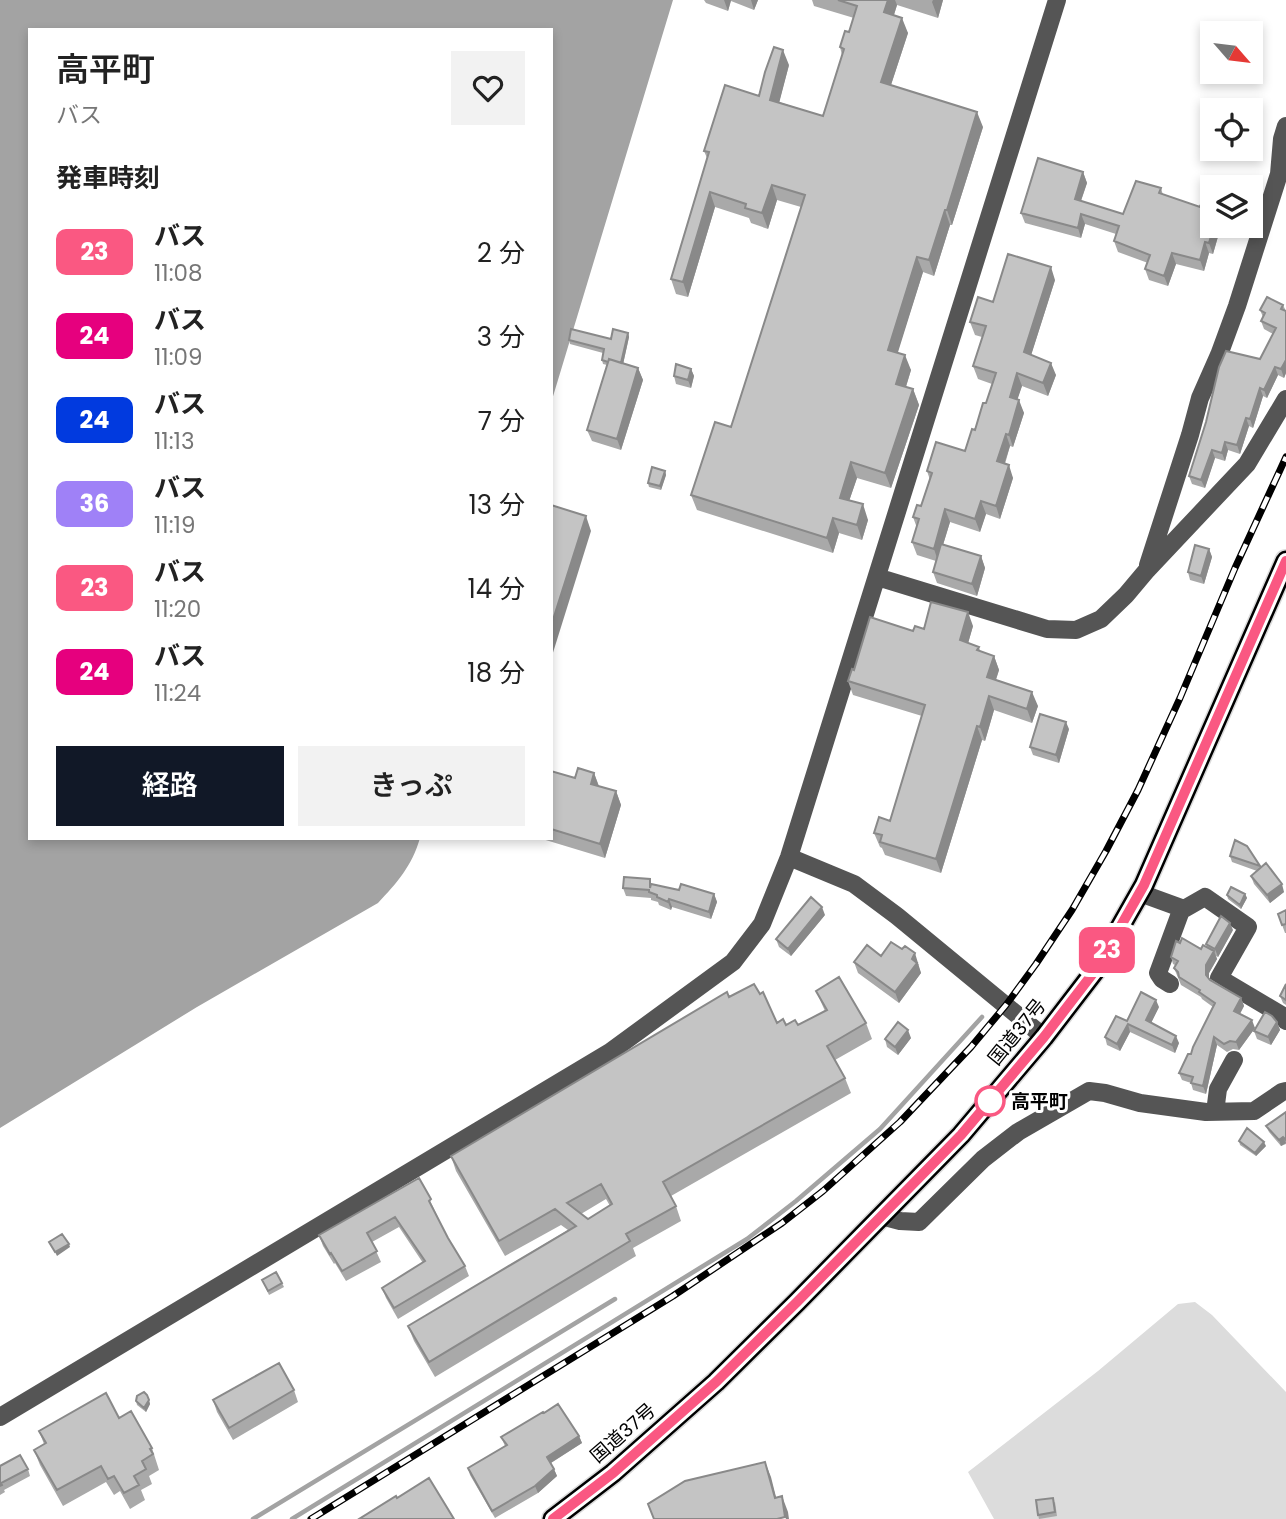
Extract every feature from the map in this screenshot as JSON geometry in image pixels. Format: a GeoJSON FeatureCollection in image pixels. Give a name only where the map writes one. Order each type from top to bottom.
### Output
{"type":"FeatureCollection","features":[{"type":"Feature","properties":{"kind":"highway","name":"国道37号"},"geometry":{"type":"LineString","coordinates":[[553,1519],[613,1473],[716,1382],[961,1135],[1044,1037],[1097,968],[1140,893],[1286,561]]}},
{"type":"Feature","properties":{"kind":"street"},"geometry":{"type":"LineString","coordinates":[[0,1417],[610,1052],[733,962],[762,924],[789,857],[1057,0]]}},
{"type":"Feature","properties":{"kind":"street"},"geometry":{"type":"LineString","coordinates":[[1147,569],[1200,398],[1237,306],[1279,174],[1286,125]]}},
{"type":"Feature","properties":{"kind":"street"},"geometry":{"type":"LineString","coordinates":[[877,578],[1046,629],[1076,630],[1101,620],[1247,464],[1286,399]]}},
{"type":"Feature","properties":{"kind":"street"},"geometry":{"type":"LineString","coordinates":[[789,857],[854,884],[1044,1037]]}},
{"type":"Feature","properties":{"kind":"street"},"geometry":{"type":"LineString","coordinates":[[1140,893],[1184,909],[1205,897],[1248,927],[1219,978],[1283,1016],[1286,1021]]}},
{"type":"Feature","properties":{"kind":"street"},"geometry":{"type":"LineString","coordinates":[[1170,984],[1162,979],[1158,972],[1182,908]]}},
{"type":"Feature","properties":{"kind":"street"},"geometry":{"type":"LineString","coordinates":[[1215,1112],[1218,1089],[1234,1060]]}},
{"type":"Feature","properties":{"kind":"street"},"geometry":{"type":"LineString","coordinates":[[881,1216],[900,1222],[919,1222],[992,1152],[1018,1132],[1089,1091],[1140,1103],[1206,1112],[1254,1111],[1286,1091]]}},
{"type":"Feature","properties":{"kind":"shaded area"},"geometry":{"type":"Polygon","coordinates":[[[0,0],[673,0],[553,396],[553,28],[28,28],[28,840],[419,840],[403,874],[378,903],[197,1007],[0,1128],[0,0]]]}},
{"type":"Feature","properties":{"kind":"shaded area"},"geometry":{"type":"Polygon","coordinates":[[[1195,1302],[1212,1315],[1286,1392],[1286,1519],[994,1519],[968,1472],[1098,1371],[1178,1304],[1195,1302]]]}},
{"type":"Feature","properties":{"kind":"building"},"geometry":{"type":"Polygon","coordinates":[[[838,0],[888,0],[884,12],[902,18],[881,82],[977,112],[929,260],[917,257],[888,350],[905,355],[896,384],[913,389],[885,473],[851,462],[840,498],[863,504],[857,525],[833,518],[827,538],[691,495],[715,422],[731,427],[805,195],[772,185],[762,213],[745,208],[746,204],[710,192],[683,282],[671,279],[709,152],[704,151],[725,85],[759,96],[774,47],[783,50],[770,100],[823,116],[844,49],[840,47],[845,31],[849,32],[857,6],[838,0]]]}},
{"type":"Feature","properties":{"kind":"building"},"geometry":{"type":"Polygon","coordinates":[[[1038,158],[1083,172],[1075,199],[1123,214],[1136,181],[1161,188],[1159,193],[1200,207],[1200,238],[1210,238],[1209,243],[1205,242],[1200,260],[1172,253],[1164,276],[1145,269],[1150,255],[1114,241],[1119,226],[1081,214],[1078,228],[1021,213],[1038,158]]]}},
{"type":"Feature","properties":{"kind":"building"},"geometry":{"type":"Polygon","coordinates":[[[1008,254],[1051,267],[1024,352],[1051,363],[1043,383],[1017,373],[1010,397],[1019,400],[1009,435],[1006,434],[997,461],[1009,465],[996,506],[981,501],[975,519],[945,509],[934,549],[912,542],[919,519],[913,517],[917,505],[921,506],[932,473],[927,471],[936,442],[965,451],[983,403],[986,403],[996,373],[973,366],[986,326],[970,322],[978,297],[993,302],[1008,254]]]}},
{"type":"Feature","properties":{"kind":"building"},"geometry":{"type":"Polygon","coordinates":[[[1267,297],[1283,305],[1281,309],[1286,311],[1286,360],[1281,369],[1275,367],[1264,390],[1260,388],[1250,419],[1246,418],[1237,445],[1225,442],[1222,453],[1212,450],[1201,480],[1189,476],[1219,367],[1226,351],[1260,359],[1276,328],[1261,321],[1265,313],[1260,310],[1267,297]]]}},
{"type":"Feature","properties":{"kind":"building"},"geometry":{"type":"Polygon","coordinates":[[[571,329],[611,339],[613,329],[628,333],[621,363],[602,360],[604,349],[569,340],[571,329]]]}},
{"type":"Feature","properties":{"kind":"building"},"geometry":{"type":"Polygon","coordinates":[[[609,359],[638,368],[617,439],[587,430],[609,359]]]}},
{"type":"Feature","properties":{"kind":"building"},"geometry":{"type":"Polygon","coordinates":[[[676,364],[691,369],[688,380],[674,376],[676,364]]]}},
{"type":"Feature","properties":{"kind":"building"},"geometry":{"type":"Polygon","coordinates":[[[652,467],[665,471],[660,486],[648,483],[652,467]]]}},
{"type":"Feature","properties":{"kind":"building"},"geometry":{"type":"Polygon","coordinates":[[[553,506],[586,516],[553,620],[553,506]]]}},
{"type":"Feature","properties":{"kind":"building"},"geometry":{"type":"Polygon","coordinates":[[[941,544],[981,556],[972,584],[933,572],[941,544]]]}},
{"type":"Feature","properties":{"kind":"building"},"geometry":{"type":"Polygon","coordinates":[[[1195,545],[1209,549],[1201,576],[1188,572],[1195,545]]]}},
{"type":"Feature","properties":{"kind":"building"},"geometry":{"type":"Polygon","coordinates":[[[931,602],[968,612],[960,640],[994,656],[987,677],[1032,692],[1027,709],[989,696],[980,727],[977,726],[936,859],[880,842],[882,835],[874,833],[879,817],[890,821],[925,705],[848,681],[870,617],[913,631],[915,626],[924,629],[931,602]]]}},
{"type":"Feature","properties":{"kind":"building"},"geometry":{"type":"Polygon","coordinates":[[[1040,714],[1066,722],[1056,755],[1030,747],[1040,714]]]}},
{"type":"Feature","properties":{"kind":"building"},"geometry":{"type":"Polygon","coordinates":[[[578,768],[594,773],[591,784],[616,791],[600,844],[553,830],[553,772],[575,778],[578,768]]]}},
{"type":"Feature","properties":{"kind":"building"},"geometry":{"type":"Polygon","coordinates":[[[1235,840],[1247,846],[1260,866],[1230,856],[1235,840]]]}},
{"type":"Feature","properties":{"kind":"building"},"geometry":{"type":"Polygon","coordinates":[[[1266,863],[1282,884],[1267,895],[1251,876],[1266,863]]]}},
{"type":"Feature","properties":{"kind":"building"},"geometry":{"type":"Polygon","coordinates":[[[624,877],[650,879],[650,888],[651,884],[679,890],[681,884],[714,894],[709,912],[669,899],[668,902],[649,890],[623,888],[624,877]]]}},
{"type":"Feature","properties":{"kind":"building"},"geometry":{"type":"Polygon","coordinates":[[[1231,887],[1245,894],[1240,905],[1227,895],[1231,887]]]}},
{"type":"Feature","properties":{"kind":"building"},"geometry":{"type":"Polygon","coordinates":[[[811,897],[822,907],[788,949],[776,939],[811,897]]]}},
{"type":"Feature","properties":{"kind":"building"},"geometry":{"type":"Polygon","coordinates":[[[1286,910],[1286,924],[1282,925],[1278,914],[1286,910]]]}},
{"type":"Feature","properties":{"kind":"building"},"geometry":{"type":"Polygon","coordinates":[[[1221,916],[1230,923],[1215,949],[1206,944],[1221,916]]]}},
{"type":"Feature","properties":{"kind":"building"},"geometry":{"type":"Polygon","coordinates":[[[1182,938],[1201,949],[1203,945],[1214,951],[1206,965],[1206,975],[1241,998],[1234,1011],[1252,1020],[1236,1042],[1224,1044],[1214,1037],[1203,1086],[1191,1083],[1193,1077],[1179,1073],[1215,1003],[1179,977],[1174,968],[1178,961],[1171,957],[1176,941],[1180,943],[1182,938]]]}},
{"type":"Feature","properties":{"kind":"building"},"geometry":{"type":"Polygon","coordinates":[[[891,942],[902,949],[905,946],[915,953],[912,959],[917,963],[895,992],[854,962],[867,945],[881,956],[891,942]]]}},
{"type":"Feature","properties":{"kind":"building"},"geometry":{"type":"Polygon","coordinates":[[[839,977],[866,1023],[827,1046],[845,1078],[663,1182],[676,1206],[626,1234],[630,1241],[429,1362],[408,1326],[576,1226],[555,1209],[499,1241],[451,1156],[727,992],[729,997],[754,984],[760,994],[763,992],[777,1023],[783,1019],[786,1025],[795,1020],[798,1025],[827,1010],[816,991],[839,977]],[[601,1184],[567,1203],[588,1219],[612,1204],[601,1184]]]}},
{"type":"Feature","properties":{"kind":"building"},"geometry":{"type":"Polygon","coordinates":[[[1286,984],[1286,1000],[1280,996],[1286,984]]]}},
{"type":"Feature","properties":{"kind":"building"},"geometry":{"type":"Polygon","coordinates":[[[1141,992],[1156,1000],[1146,1020],[1176,1036],[1172,1045],[1128,1024],[1117,1044],[1105,1037],[1116,1016],[1127,1021],[1141,992]]]}},
{"type":"Feature","properties":{"kind":"building"},"geometry":{"type":"Polygon","coordinates":[[[1265,1012],[1277,1022],[1268,1037],[1254,1031],[1265,1012]]]}},
{"type":"Feature","properties":{"kind":"building"},"geometry":{"type":"Polygon","coordinates":[[[898,1022],[908,1030],[895,1047],[885,1039],[898,1022]]]}},
{"type":"Feature","properties":{"kind":"building"},"geometry":{"type":"Polygon","coordinates":[[[1286,1112],[1286,1140],[1283,1137],[1279,1140],[1266,1126],[1286,1112]]]}},
{"type":"Feature","properties":{"kind":"building"},"geometry":{"type":"Polygon","coordinates":[[[1247,1128],[1264,1142],[1255,1153],[1239,1141],[1247,1128]]]}},
{"type":"Feature","properties":{"kind":"building"},"geometry":{"type":"Polygon","coordinates":[[[419,1178],[465,1266],[394,1308],[382,1288],[425,1261],[395,1217],[367,1233],[377,1251],[342,1271],[319,1235],[419,1178]]]}},
{"type":"Feature","properties":{"kind":"building"},"geometry":{"type":"Polygon","coordinates":[[[62,1234],[69,1244],[55,1252],[49,1242],[62,1234]]]}},
{"type":"Feature","properties":{"kind":"building"},"geometry":{"type":"Polygon","coordinates":[[[276,1272],[282,1283],[268,1291],[262,1280],[276,1272]]]}},
{"type":"Feature","properties":{"kind":"building"},"geometry":{"type":"Polygon","coordinates":[[[279,1363],[294,1390],[229,1428],[213,1400],[279,1363]]]}},
{"type":"Feature","properties":{"kind":"building"},"geometry":{"type":"Polygon","coordinates":[[[144,1392],[149,1400],[144,1408],[136,1401],[137,1396],[144,1392]]]}},
{"type":"Feature","properties":{"kind":"building"},"geometry":{"type":"Polygon","coordinates":[[[106,1393],[119,1418],[131,1411],[152,1448],[150,1449],[153,1454],[142,1461],[146,1469],[134,1476],[139,1485],[124,1493],[114,1476],[108,1479],[101,1466],[57,1490],[34,1450],[46,1443],[39,1431],[106,1393]]]}},
{"type":"Feature","properties":{"kind":"building"},"geometry":{"type":"Polygon","coordinates":[[[558,1404],[579,1436],[547,1457],[554,1469],[535,1486],[492,1511],[468,1468],[507,1445],[501,1437],[558,1404]]]}},
{"type":"Feature","properties":{"kind":"building"},"geometry":{"type":"Polygon","coordinates":[[[20,1455],[28,1469],[0,1486],[0,1466],[20,1455]]]}},
{"type":"Feature","properties":{"kind":"building"},"geometry":{"type":"Polygon","coordinates":[[[765,1462],[775,1498],[782,1496],[785,1517],[654,1519],[648,1504],[685,1481],[765,1462]]]}},
{"type":"Feature","properties":{"kind":"building"},"geometry":{"type":"Polygon","coordinates":[[[429,1478],[454,1519],[359,1519],[396,1496],[397,1498],[429,1478]]]}},
{"type":"Feature","properties":{"kind":"building"},"geometry":{"type":"Polygon","coordinates":[[[1053,1498],[1055,1512],[1038,1515],[1036,1500],[1053,1498]]]}},
{"type":"Feature","properties":{"kind":"waterway"},"geometry":{"type":"LineString","coordinates":[[292,1519],[747,1239],[880,1129],[982,1017]]}},
{"type":"Feature","properties":{"kind":"waterway"},"geometry":{"type":"LineString","coordinates":[[253,1519],[615,1299]]}},
{"type":"Feature","properties":{"kind":"railway"},"geometry":{"type":"LineString","coordinates":[[311,1519],[673,1296],[782,1223],[823,1191],[900,1122],[971,1047],[1036,964],[1072,910],[1106,851],[1138,790],[1286,457]]}},
{"type":"Feature","properties":{"kind":"bus line","name":"23"},"geometry":{"type":"LineString","coordinates":[[553,1519],[613,1473],[716,1382],[797,1302],[961,1135],[1044,1037],[1097,968],[1144,885],[1286,561]]}},
{"type":"Feature","properties":{"kind":"place","name":"高平町"},"geometry":{"type":"Point","coordinates":[990,1101]}}]}
